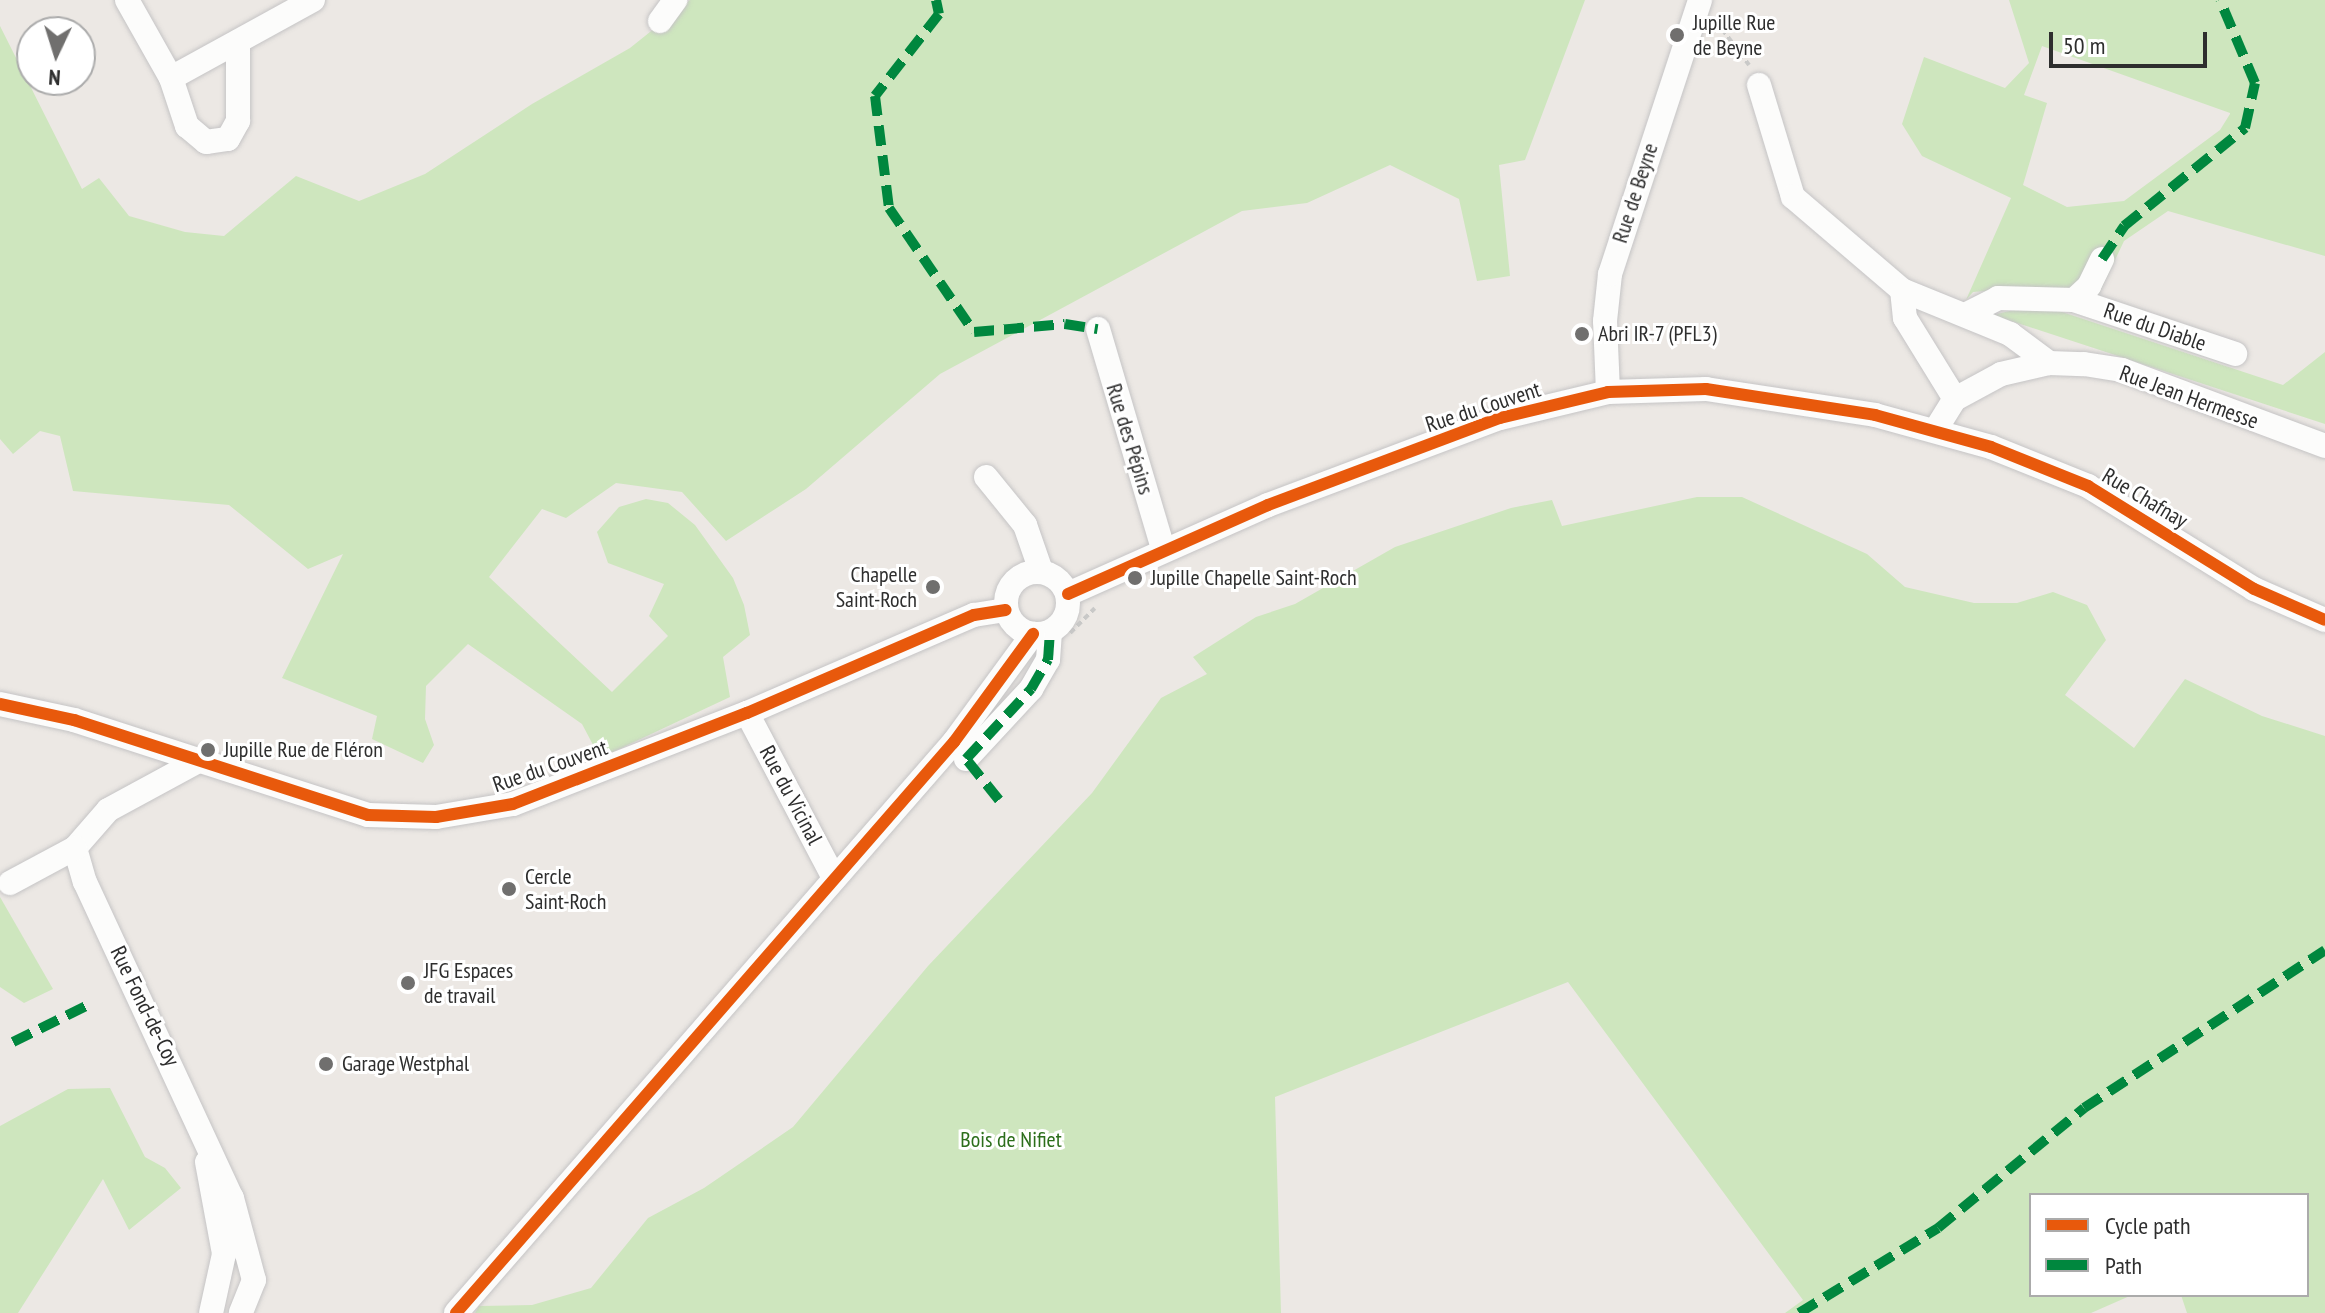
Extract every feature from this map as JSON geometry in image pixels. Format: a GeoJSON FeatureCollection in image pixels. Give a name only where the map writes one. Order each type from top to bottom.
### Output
{"type":"FeatureCollection","features":[{"type":"Feature","properties":{"kind":"street"},"geometry":{"type":"LineString","coordinates":[[127,0],[171,78],[187,126],[206,142],[228,139],[238,121],[238,42]]}},
{"type":"Feature","properties":{"kind":"street"},"geometry":{"type":"LineString","coordinates":[[171,78],[313,0]]}},
{"type":"Feature","properties":{"kind":"street"},"geometry":{"type":"LineString","coordinates":[[660,21],[675,0]]}},
{"type":"Feature","properties":{"kind":"street","name":"Rue de Beyne"},"geometry":{"type":"LineString","coordinates":[[1608,392],[1605,321],[1610,274],[1700,0]]}},
{"type":"Feature","properties":{"kind":"street"},"geometry":{"type":"LineString","coordinates":[[1755,76],[1793,197],[1902,290],[1967,314],[2032,346],[2049,363]]}},
{"type":"Feature","properties":{"kind":"street","name":"Rue du Diable"},"geometry":{"type":"LineString","coordinates":[[2074,300],[2089,286],[2102,259]]}},
{"type":"Feature","properties":{"kind":"street"},"geometry":{"type":"LineString","coordinates":[[1902,290],[1905,318],[1955,399]]}},
{"type":"Feature","properties":{"kind":"street","name":"Rue du Diable"},"geometry":{"type":"LineString","coordinates":[[1967,314],[1978,304],[1998,298],[2074,300],[2235,354]]}},
{"type":"Feature","properties":{"kind":"street","name":"Rue des Pépins"},"geometry":{"type":"LineString","coordinates":[[1098,329],[1163,549]]}},
{"type":"Feature","properties":{"kind":"street"},"geometry":{"type":"LineString","coordinates":[[1936,429],[1955,399],[2001,374],[2049,363]]}},
{"type":"Feature","properties":{"kind":"street","name":"Rue Jean Hermesse"},"geometry":{"type":"LineString","coordinates":[[2049,363],[2122,370],[2325,446]]}},
{"type":"Feature","properties":{"kind":"street","name":"Rue du Couvent"},"geometry":{"type":"LineString","coordinates":[[1068,594],[1163,549],[1500,418],[1608,392],[1706,389],[1936,429]]}},
{"type":"Feature","properties":{"kind":"street","name":"Rue Chafnay"},"geometry":{"type":"LineString","coordinates":[[1936,429],[2088,486],[2254,589],[2325,620]]}},
{"type":"Feature","properties":{"kind":"street"},"geometry":{"type":"LineString","coordinates":[[986,477],[1025,525],[1041,571]]}},
{"type":"Feature","properties":{"kind":"street"},"geometry":{"type":"LineString","coordinates":[[456,1313],[954,742],[1042,634],[1063,620],[1068,594],[1058,578],[1041,571],[1021,575],[1014,582],[1007,590],[1006,610],[1012,623],[1042,634]]}},
{"type":"Feature","properties":{"kind":"street","name":"Rue du Couvent"},"geometry":{"type":"LineString","coordinates":[[0,704],[74,720],[368,815],[436,817],[513,804],[747,713],[974,615],[1006,610]]}},
{"type":"Feature","properties":{"kind":"street"},"geometry":{"type":"LineString","coordinates":[[966,759],[1031,689],[1048,660],[1042,634]]}},
{"type":"Feature","properties":{"kind":"street","name":"Rue du Vicinal"},"geometry":{"type":"LineString","coordinates":[[747,713],[834,878]]}},
{"type":"Feature","properties":{"kind":"street"},"geometry":{"type":"LineString","coordinates":[[10,883],[75,848],[108,810],[202,759]]}},
{"type":"Feature","properties":{"kind":"street","name":"Rue Fond-de-Coy"},"geometry":{"type":"LineString","coordinates":[[75,848],[85,882],[198,1114],[247,1243],[254,1280],[241,1313]]}},
{"type":"Feature","properties":{"kind":"street"},"geometry":{"type":"LineString","coordinates":[[198,1114],[224,1254],[211,1313]]}},
{"type":"Feature","properties":{"kind":"path"},"geometry":{"type":"LineString","coordinates":[[1700,0],[1755,76]]}},
{"type":"Feature","properties":{"kind":"path"},"geometry":{"type":"LineString","coordinates":[[1048,660],[1103,600],[1096,582]]}},
{"type":"Feature","properties":{"kind":"green space"},"geometry":{"type":"Polygon","coordinates":[[[690,0],[1585,0],[1525,160],[1499,165],[1510,276],[1477,281],[1459,199],[1390,165],[1307,203],[1242,211],[940,374],[806,489],[726,541],[682,492],[616,483],[566,518],[542,509],[489,577],[612,692],[668,636],[649,616],[664,584],[608,563],[597,532],[619,507],[646,499],[668,503],[695,525],[733,578],[744,605],[750,635],[723,657],[730,697],[600,758],[582,724],[468,644],[426,686],[425,719],[434,745],[423,763],[372,739],[377,716],[282,678],[343,554],[308,569],[229,505],[73,491],[60,436],[40,431],[13,454],[0,439],[0,26],[16,58],[16,96],[35,96],[82,189],[99,178],[129,216],[185,232],[224,236],[296,176],[359,201],[425,174],[532,104],[630,48],[690,0]]]}},
{"type":"Feature","properties":{"kind":"green space"},"geometry":{"type":"Polygon","coordinates":[[[2009,0],[2325,0],[2325,256],[2168,211],[2124,241],[2098,296],[2033,287],[1973,292],[1966,300],[2011,198],[1922,156],[1902,124],[1924,57],[2005,88],[2029,63],[2009,0]],[[2042,46],[2024,95],[2047,103],[2023,185],[2067,207],[2124,201],[2220,130],[2230,113],[2042,46]]]}},
{"type":"Feature","properties":{"kind":"green space"},"geometry":{"type":"Polygon","coordinates":[[[2038,304],[2283,385],[2325,352],[2325,424],[1993,315],[2038,304]]]}},
{"type":"Feature","properties":{"kind":"green space","name":"Bois de Nifiet"},"geometry":{"type":"Polygon","coordinates":[[[1697,497],[1742,497],[1867,554],[1905,587],[1974,603],[2017,603],[2053,592],[2087,605],[2106,640],[2065,695],[2134,748],[2185,679],[2262,716],[2325,736],[2325,1313],[2187,1313],[2182,1297],[2309,1297],[2309,1193],[2029,1193],[2029,1297],[2127,1297],[2091,1313],[1785,1313],[1803,1300],[1568,982],[1275,1097],[1281,1313],[475,1313],[479,1306],[532,1305],[591,1288],[648,1218],[704,1188],[793,1127],[928,966],[1092,793],[1161,698],[1207,674],[1193,657],[1256,617],[1295,604],[1395,547],[1511,508],[1552,500],[1562,526],[1697,497]]]}},
{"type":"Feature","properties":{"kind":"green space"},"geometry":{"type":"Polygon","coordinates":[[[0,897],[53,989],[24,1003],[0,987],[0,897]]]}},
{"type":"Feature","properties":{"kind":"green space"},"geometry":{"type":"Polygon","coordinates":[[[110,1088],[145,1157],[165,1168],[181,1188],[129,1230],[103,1179],[18,1313],[0,1313],[0,1126],[68,1089],[110,1088]]]}},
{"type":"Feature","properties":{"kind":"marked path"},"geometry":{"type":"LineString","coordinates":[[936,0],[939,14],[875,96],[889,208],[974,332],[1065,324],[1098,329]]}},
{"type":"Feature","properties":{"kind":"marked path"},"geometry":{"type":"LineString","coordinates":[[2102,259],[2124,226],[2245,128],[2255,83],[2220,0]]}},
{"type":"Feature","properties":{"kind":"marked path"},"geometry":{"type":"LineString","coordinates":[[999,800],[966,759],[1031,689],[1048,660],[1050,634]]}},
{"type":"Feature","properties":{"kind":"marked path"},"geometry":{"type":"LineString","coordinates":[[1799,1313],[1938,1228],[2084,1108],[2325,950]]}},
{"type":"Feature","properties":{"kind":"marked path"},"geometry":{"type":"LineString","coordinates":[[13,1042],[90,1004]]}},
{"type":"Feature","properties":{"kind":"cycle path"},"geometry":{"type":"LineString","coordinates":[[1068,594],[1268,505],[1500,418],[1608,392],[1706,389],[1875,415],[1991,447],[2088,486],[2254,589],[2325,620]]}},
{"type":"Feature","properties":{"kind":"cycle path"},"geometry":{"type":"LineString","coordinates":[[0,704],[74,720],[368,815],[436,817],[513,804],[747,713],[974,615],[1006,610]]}},
{"type":"Feature","properties":{"kind":"cycle path"},"geometry":{"type":"LineString","coordinates":[[456,1313],[954,742],[1033,634]]}},
{"type":"Feature","properties":{"kind":"place","name":"Jupille Rue de Beyne"},"geometry":{"type":"Point","coordinates":[1677,35]}},
{"type":"Feature","properties":{"kind":"place","name":"Abri IR-7 (PFL3)"},"geometry":{"type":"Point","coordinates":[1582,334]}},
{"type":"Feature","properties":{"kind":"place","name":"Jupille Chapelle Saint-Roch"},"geometry":{"type":"Point","coordinates":[1135,578]}},
{"type":"Feature","properties":{"kind":"place","name":"Chapelle Saint-Roch"},"geometry":{"type":"Point","coordinates":[933,587]}},
{"type":"Feature","properties":{"kind":"place","name":"Jupille Rue de Fléron"},"geometry":{"type":"Point","coordinates":[208,750]}},
{"type":"Feature","properties":{"kind":"place","name":"Cercle Saint-Roch"},"geometry":{"type":"Point","coordinates":[509,889]}},
{"type":"Feature","properties":{"kind":"place","name":"JFG Espaces de travail"},"geometry":{"type":"Point","coordinates":[408,983]}},
{"type":"Feature","properties":{"kind":"place","name":"Garage Westphal"},"geometry":{"type":"Point","coordinates":[326,1064]}}]}
